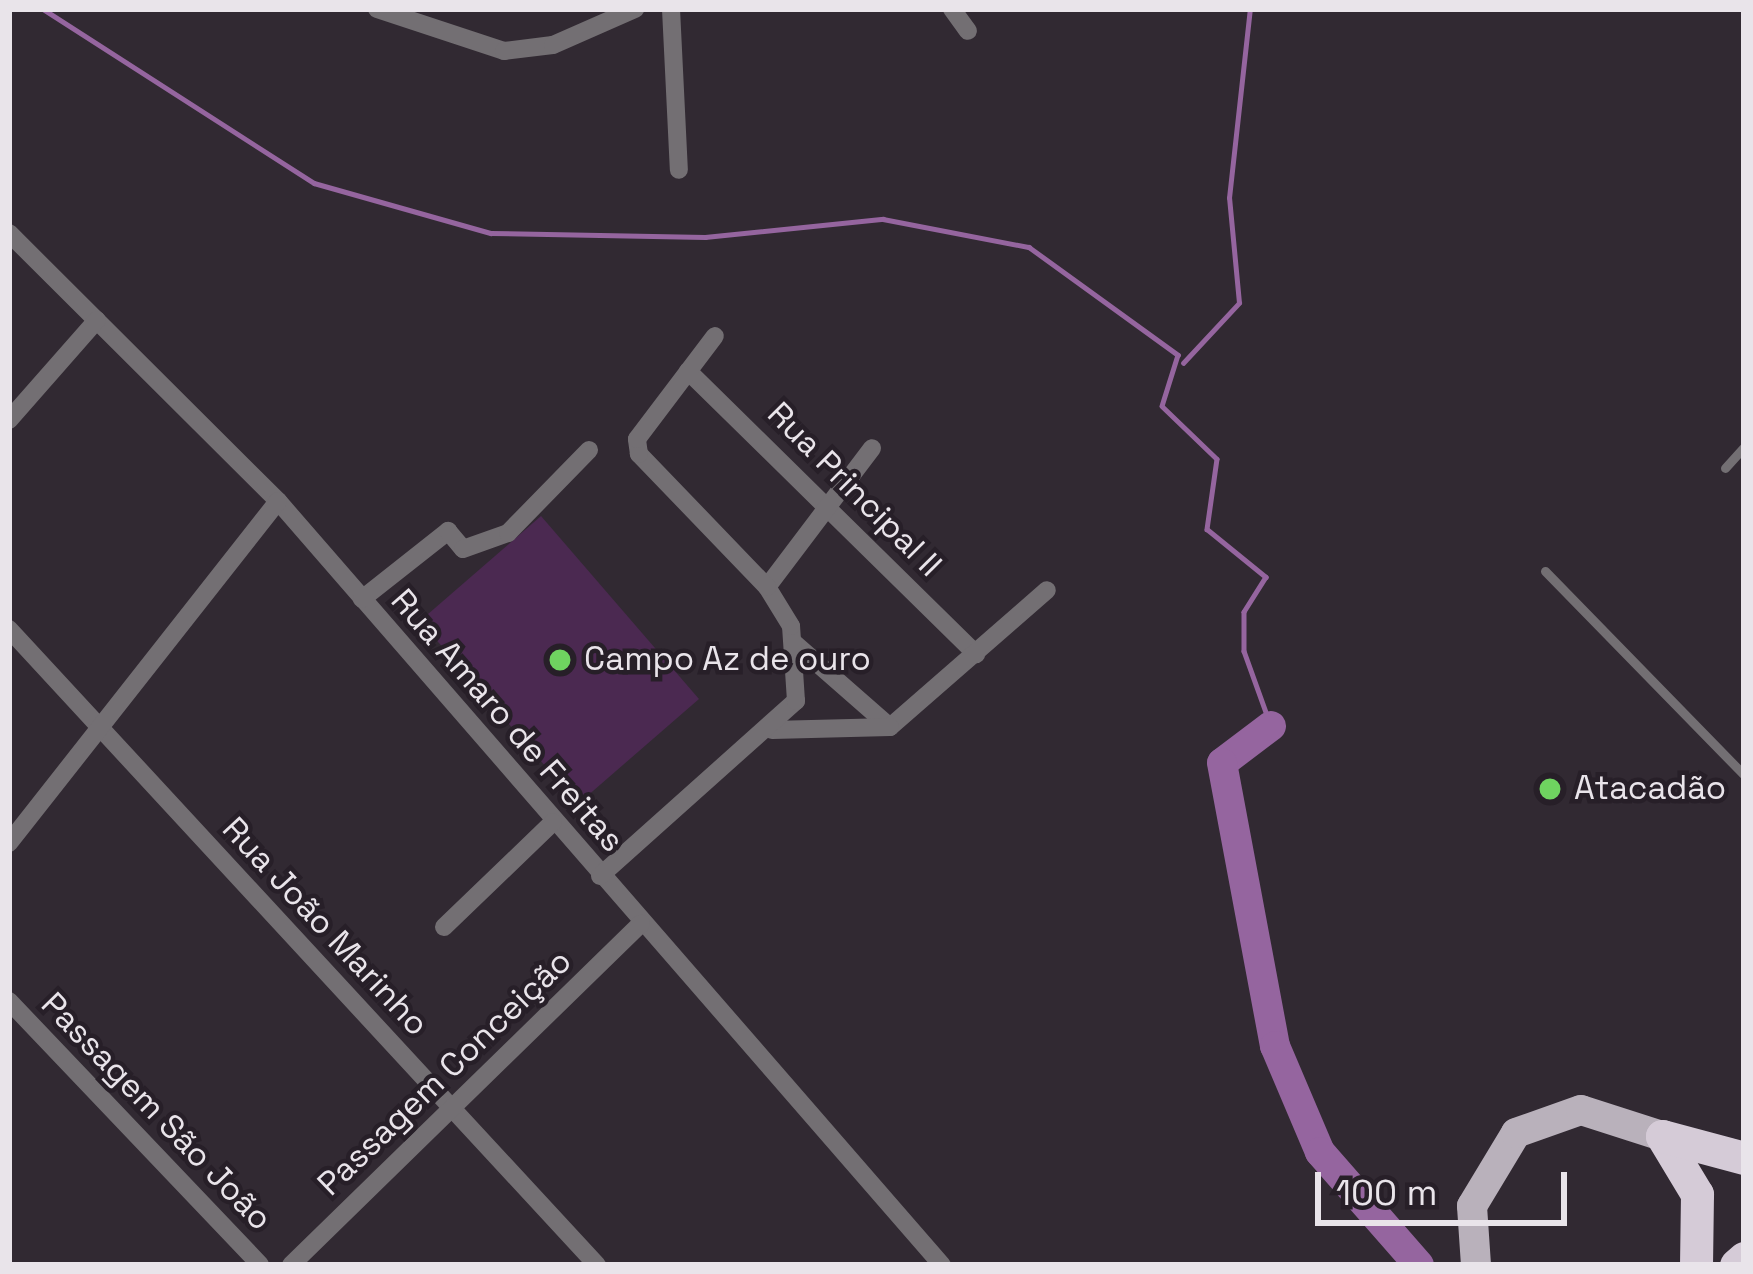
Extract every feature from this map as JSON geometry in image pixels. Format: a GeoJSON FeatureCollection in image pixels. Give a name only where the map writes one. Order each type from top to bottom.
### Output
{"type":"FeatureCollection","features":[{"type":"Feature","properties":{"kind":"highway"},"geometry":{"type":"LineString","coordinates":[[1662,1136],[1744,1158]]}},
{"type":"Feature","properties":{"kind":"highway"},"geometry":{"type":"LineString","coordinates":[[1662,1136],[1697,1194],[1696,1265]]}},
{"type":"Feature","properties":{"kind":"highway"},"geometry":{"type":"LineString","coordinates":[[1736,1265],[1744,1258]]}},
{"type":"Feature","properties":{"kind":"main road"},"geometry":{"type":"LineString","coordinates":[[1476,1265],[1472,1205],[1503,1144],[1547,1117],[1598,1110],[1662,1136]]}},
{"type":"Feature","properties":{"kind":"street"},"geometry":{"type":"LineString","coordinates":[[377,9],[504,51],[553,45],[635,9]]}},
{"type":"Feature","properties":{"kind":"street"},"geometry":{"type":"LineString","coordinates":[[670,9],[679,170]]}},
{"type":"Feature","properties":{"kind":"street"},"geometry":{"type":"LineString","coordinates":[[952,9],[968,31]]}},
{"type":"Feature","properties":{"kind":"street","name":"Rua Amaro de Freitas"},"geometry":{"type":"LineString","coordinates":[[9,233],[278,501],[599,876],[942,1265]]}},
{"type":"Feature","properties":{"kind":"street"},"geometry":{"type":"LineString","coordinates":[[9,420],[98,320]]}},
{"type":"Feature","properties":{"kind":"street"},"geometry":{"type":"LineString","coordinates":[[715,336],[637,440],[639,454],[767,587],[794,642],[890,727]]}},
{"type":"Feature","properties":{"kind":"street","name":"Rua Principal II"},"geometry":{"type":"LineString","coordinates":[[688,371],[830,504],[976,654]]}},
{"type":"Feature","properties":{"kind":"street"},"geometry":{"type":"LineString","coordinates":[[767,587],[872,448]]}},
{"type":"Feature","properties":{"kind":"street"},"geometry":{"type":"LineString","coordinates":[[362,599],[448,531],[463,550],[508,533],[589,449]]}},
{"type":"Feature","properties":{"kind":"street"},"geometry":{"type":"LineString","coordinates":[[9,843],[278,501]]}},
{"type":"Feature","properties":{"kind":"street"},"geometry":{"type":"LineString","coordinates":[[772,730],[890,727],[1047,590]]}},
{"type":"Feature","properties":{"kind":"street","name":"Rua João Marinho"},"geometry":{"type":"LineString","coordinates":[[9,629],[597,1265]]}},
{"type":"Feature","properties":{"kind":"street"},"geometry":{"type":"LineString","coordinates":[[599,876],[772,730],[796,701],[794,642]]}},
{"type":"Feature","properties":{"kind":"street"},"geometry":{"type":"LineString","coordinates":[[444,927],[553,822]]}},
{"type":"Feature","properties":{"kind":"street","name":"Passagem Conceição"},"geometry":{"type":"LineString","coordinates":[[291,1265],[641,923]]}},
{"type":"Feature","properties":{"kind":"street","name":"Passagem São João"},"geometry":{"type":"LineString","coordinates":[[9,1001],[260,1265]]}},
{"type":"Feature","properties":{"kind":"lane"},"geometry":{"type":"LineString","coordinates":[[1725,468],[1744,447]]}},
{"type":"Feature","properties":{"kind":"lane"},"geometry":{"type":"LineString","coordinates":[[1545,571],[1744,775]]}},
{"type":"Feature","properties":{"kind":"shaded area","name":"Campo Az de ouro"},"geometry":{"type":"Polygon","coordinates":[[[541,516],[699,699],[578,804],[420,621],[541,516]]]}},
{"type":"Feature","properties":{"kind":"waterway"},"geometry":{"type":"LineString","coordinates":[[43,9],[314,183],[491,233],[705,237],[883,219],[1029,247],[1178,355],[1162,406],[1217,459],[1207,529],[1266,577],[1244,612],[1244,651],[1271,726]]}},
{"type":"Feature","properties":{"kind":"waterway"},"geometry":{"type":"LineString","coordinates":[[1183,363],[1239,303],[1229,198],[1250,9]]}},
{"type":"Feature","properties":{"kind":"waterway"},"geometry":{"type":"LineString","coordinates":[[1271,726],[1222,763],[1275,1046],[1320,1152],[1419,1265]]}},
{"type":"Feature","properties":{"kind":"place","name":"Campo Az de ouro"},"geometry":{"type":"Point","coordinates":[560,660]}},
{"type":"Feature","properties":{"kind":"place","name":"Atacadão"},"geometry":{"type":"Point","coordinates":[1550,789]}}]}
